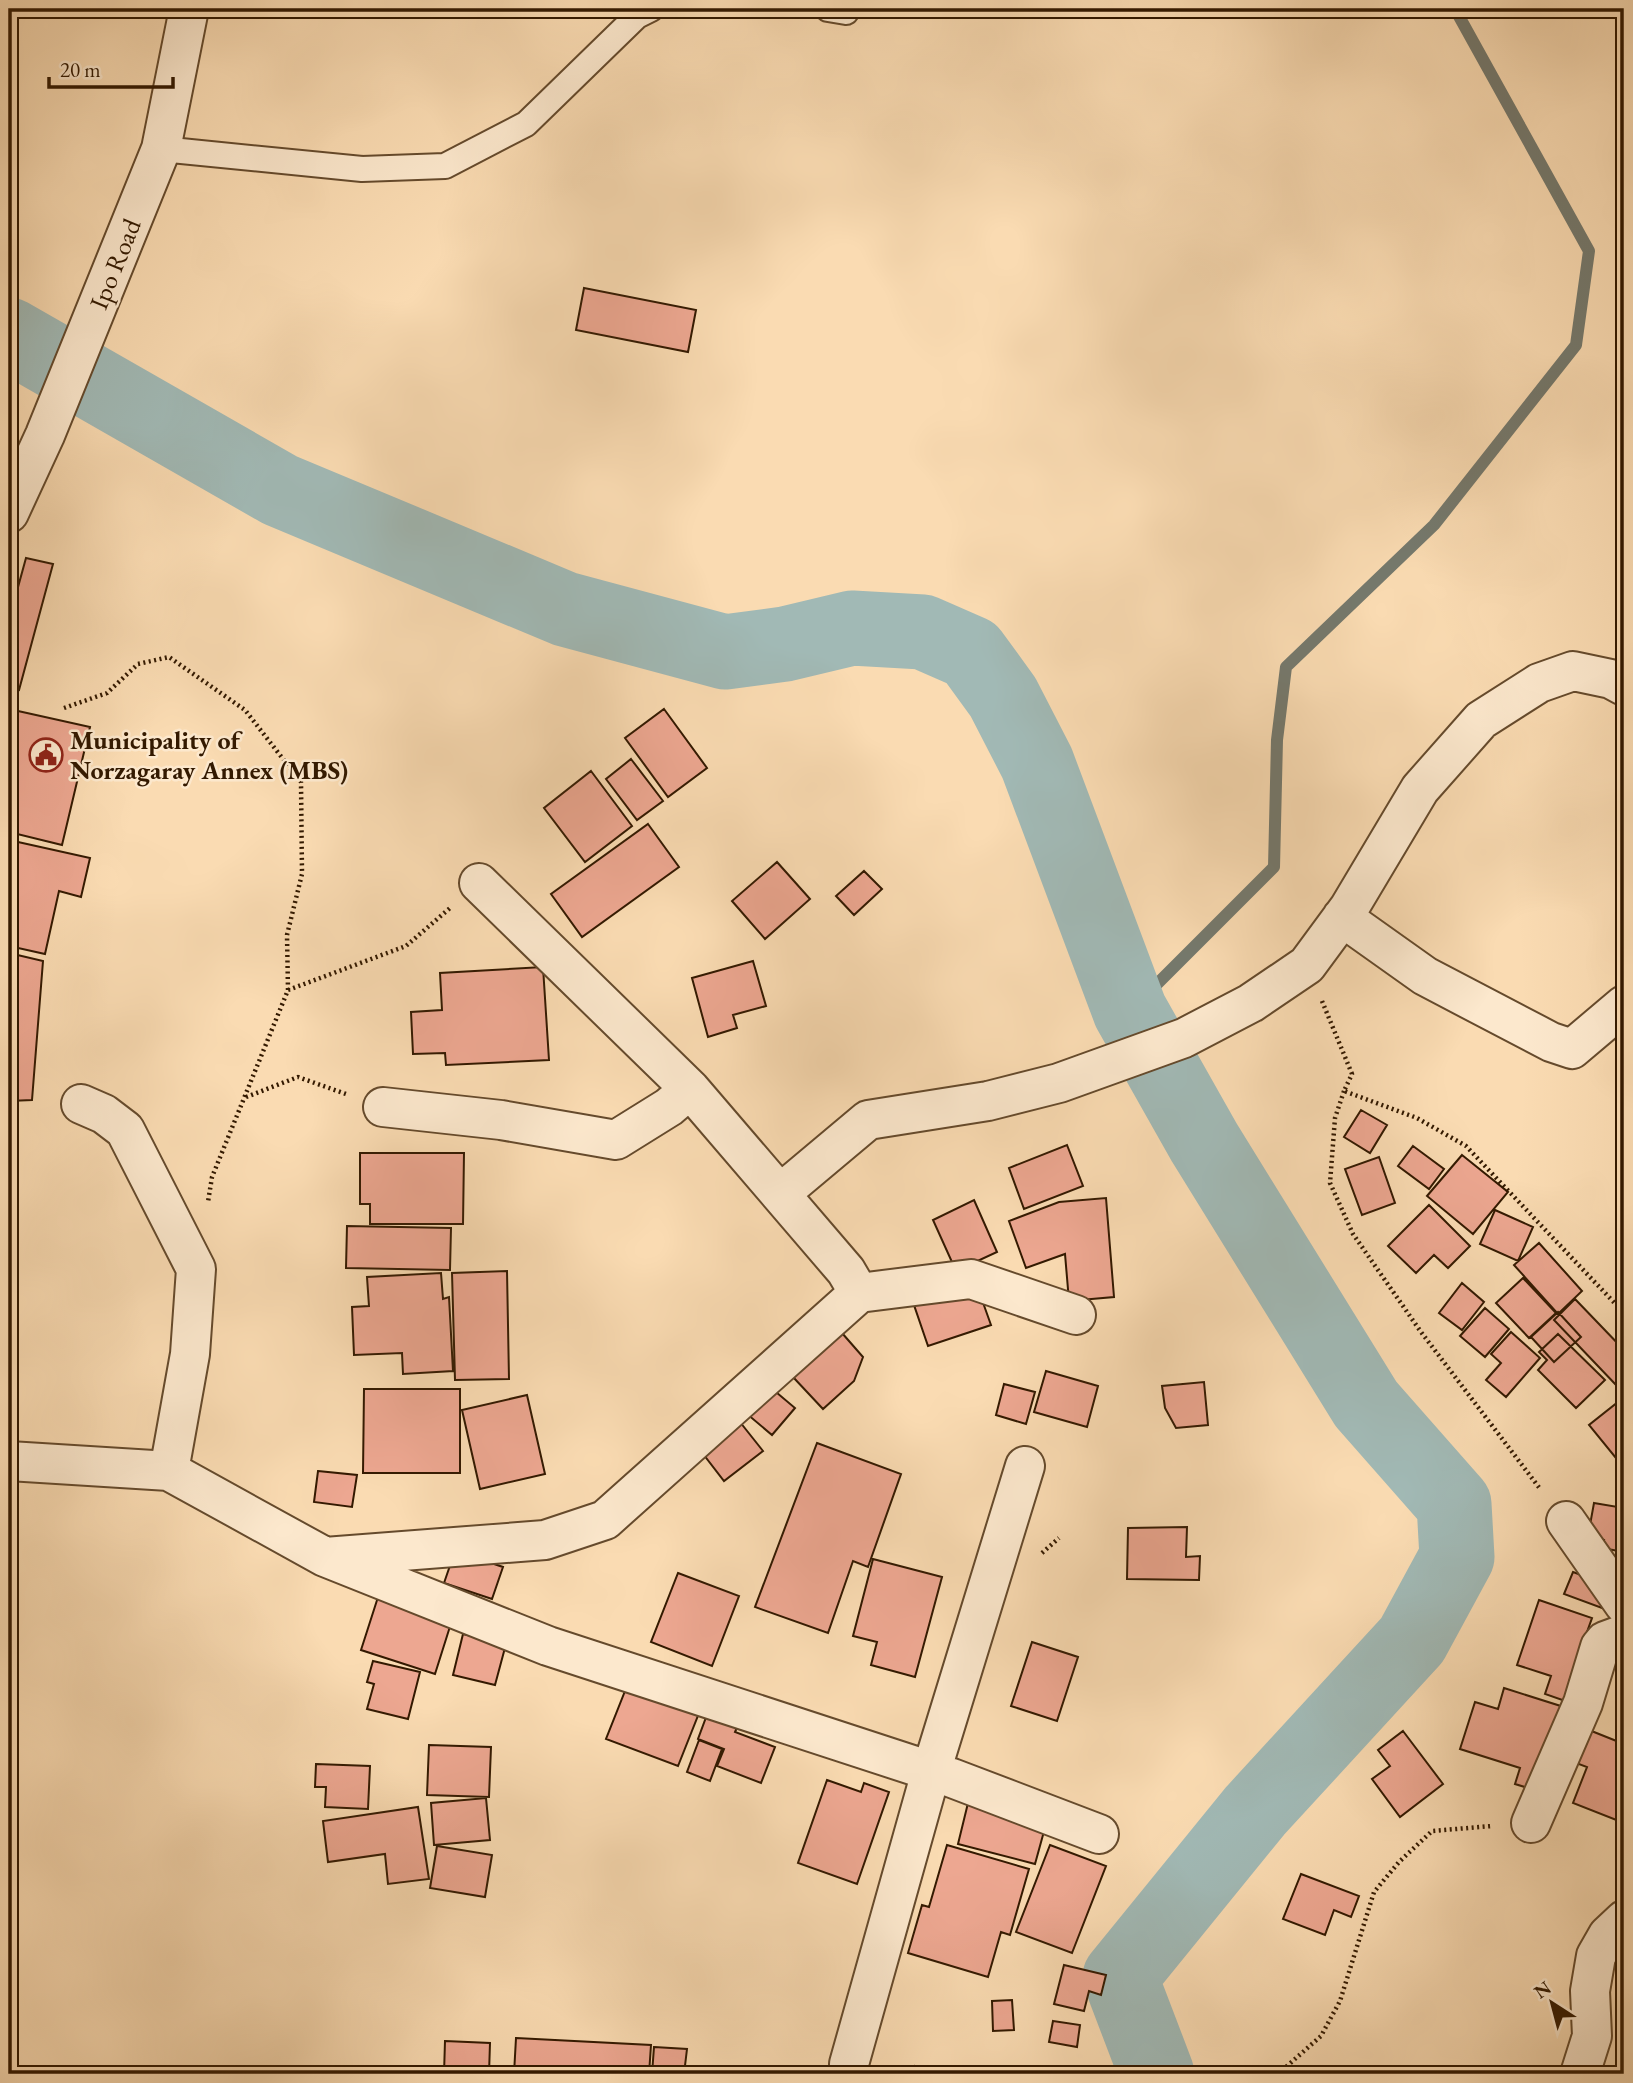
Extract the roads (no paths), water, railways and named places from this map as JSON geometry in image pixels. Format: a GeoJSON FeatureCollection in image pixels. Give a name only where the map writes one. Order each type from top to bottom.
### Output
{"type":"FeatureCollection","features":[{"type":"Feature","properties":{"kind":"street","name":"Ipo Road"},"geometry":{"type":"LineString","coordinates":[[9,511],[45,435],[161,149],[189,9]]}},
{"type":"Feature","properties":{"kind":"street"},"geometry":{"type":"LineString","coordinates":[[781,1193],[868,1120],[988,1101],[1059,1083],[1184,1038],[1251,1003],[1307,965],[1342,917],[1420,789],[1481,720],[1539,682],[1573,671],[1611,679],[1624,686]]}},
{"type":"Feature","properties":{"kind":"street"},"geometry":{"type":"LineString","coordinates":[[479,883],[690,1089],[846,1271],[859,1293]]}},
{"type":"Feature","properties":{"kind":"street"},"geometry":{"type":"LineString","coordinates":[[1342,917],[1424,976],[1573,1049],[1624,1005]]}},
{"type":"Feature","properties":{"kind":"street"},"geometry":{"type":"LineString","coordinates":[[383,1107],[502,1120],[616,1140],[669,1107],[690,1089]]}},
{"type":"Feature","properties":{"kind":"street"},"geometry":{"type":"LineString","coordinates":[[81,1104],[104,1114],[125,1130],[195,1269],[190,1354],[169,1471]]}},
{"type":"Feature","properties":{"kind":"street"},"geometry":{"type":"LineString","coordinates":[[325,1557],[545,1540],[605,1520],[859,1293],[971,1279],[1076,1315]]}},
{"type":"Feature","properties":{"kind":"street"},"geometry":{"type":"LineString","coordinates":[[9,1461],[169,1471],[325,1557],[548,1646],[931,1772],[1099,1834]]}},
{"type":"Feature","properties":{"kind":"street"},"geometry":{"type":"LineString","coordinates":[[850,2074],[849,2064],[931,1772],[1025,1466]]}},
{"type":"Feature","properties":{"kind":"street"},"geometry":{"type":"LineString","coordinates":[[1566,1521],[1624,1604]]}},
{"type":"Feature","properties":{"kind":"street"},"geometry":{"type":"LineString","coordinates":[[1531,1822],[1583,1703],[1600,1647],[1605,1641],[1624,1634]]}},
{"type":"Feature","properties":{"kind":"street"},"geometry":{"type":"LineString","coordinates":[[1580,2074],[1592,2036],[1590,1991],[1596,1956],[1608,1935],[1624,1920]]}},
{"type":"Feature","properties":{"kind":"lane"},"geometry":{"type":"LineString","coordinates":[[161,149],[362,170],[445,166],[526,124],[637,16],[651,9]]}},
{"type":"Feature","properties":{"kind":"waterway"},"geometry":{"type":"LineString","coordinates":[[1130,1011],[1274,867],[1277,740],[1286,667],[1434,525],[1576,345],[1589,251],[1455,9]]}},
{"type":"Feature","properties":{"kind":"waterway"},"geometry":{"type":"LineString","coordinates":[[9,335],[280,490],[565,609],[725,652],[785,644],[852,628],[923,632],[971,653],[1003,697],[1037,763],[1130,1011],[1204,1142],[1366,1404],[1454,1504],[1457,1557],[1412,1640],[1255,1811],[1120,1977],[1157,2074]]}},
{"type":"Feature","properties":{"kind":"place","name":"Municipality of Norzagaray Annex (MBS)"},"geometry":{"type":"Point","coordinates":[46,755]}}]}
